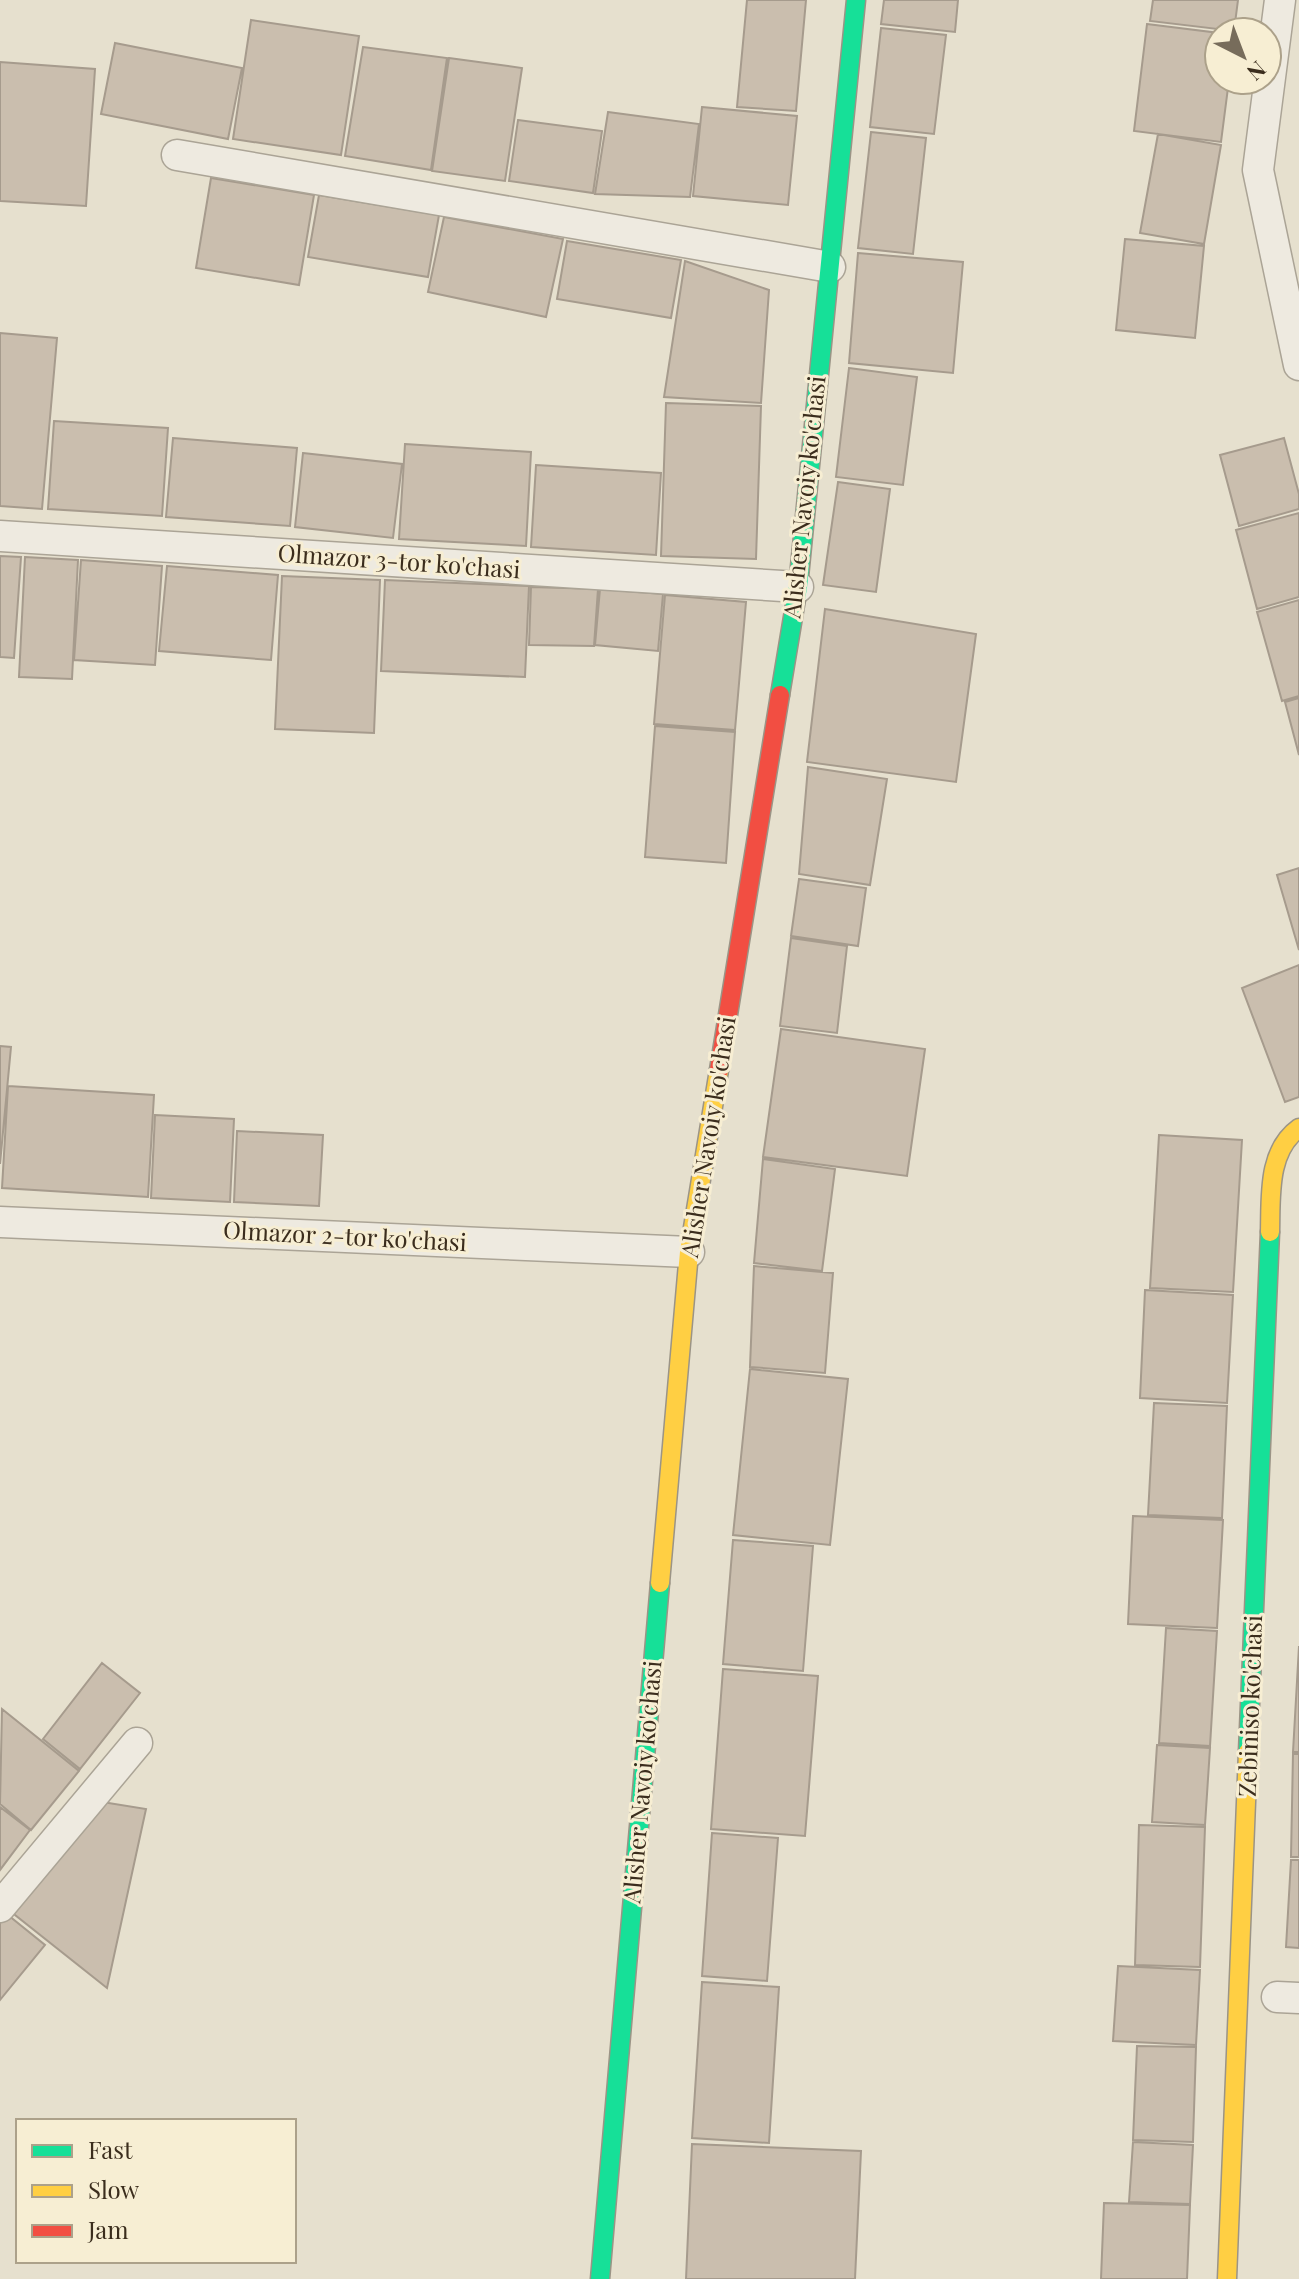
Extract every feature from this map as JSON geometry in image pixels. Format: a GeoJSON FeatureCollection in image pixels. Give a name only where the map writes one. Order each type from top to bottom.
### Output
{"type":"FeatureCollection","features":[{"type":"Feature","properties":{"kind":"street","name":"Alisher Navoiy ko'chasi"},"geometry":{"type":"LineString","coordinates":[[600,2279],[689,1252],[798,587],[856,0]]}},
{"type":"Feature","properties":{"kind":"street"},"geometry":{"type":"LineString","coordinates":[[1280,0],[1258,170],[1299,365]]}},
{"type":"Feature","properties":{"kind":"street"},"geometry":{"type":"LineString","coordinates":[[177,155],[830,267]]}},
{"type":"Feature","properties":{"kind":"street","name":"Olmazor 3-tor ko'chasi"},"geometry":{"type":"LineString","coordinates":[[0,536],[798,587]]}},
{"type":"Feature","properties":{"kind":"street","name":"Zebiniso ko'chasi"},"geometry":{"type":"LineString","coordinates":[[1227,2279],[1272,1173],[1294,1132]]}},
{"type":"Feature","properties":{"kind":"street","name":"Olmazor 2-tor ko'chasi"},"geometry":{"type":"LineString","coordinates":[[0,1222],[689,1252]]}},
{"type":"Feature","properties":{"kind":"street"},"geometry":{"type":"LineString","coordinates":[[0,1907],[137,1743]]}},
{"type":"Feature","properties":{"kind":"building"},"geometry":{"type":"Polygon","coordinates":[[[747,0],[806,0],[796,111],[737,107],[747,0]]]}},
{"type":"Feature","properties":{"kind":"building"},"geometry":{"type":"Polygon","coordinates":[[[884,0],[958,0],[955,32],[881,24],[884,0]]]}},
{"type":"Feature","properties":{"kind":"building"},"geometry":{"type":"Polygon","coordinates":[[[1153,0],[1238,0],[1236,16],[1203,16],[1203,27],[1150,21],[1153,0]]]}},
{"type":"Feature","properties":{"kind":"building"},"geometry":{"type":"Polygon","coordinates":[[[251,20],[359,36],[341,155],[233,139],[251,20]]]}},
{"type":"Feature","properties":{"kind":"building"},"geometry":{"type":"Polygon","coordinates":[[[1147,24],[1203,31],[1203,96],[1227,96],[1221,142],[1134,131],[1147,24]]]}},
{"type":"Feature","properties":{"kind":"building"},"geometry":{"type":"Polygon","coordinates":[[[881,28],[946,35],[934,134],[870,127],[881,28]]]}},
{"type":"Feature","properties":{"kind":"building"},"geometry":{"type":"Polygon","coordinates":[[[115,43],[242,68],[228,139],[101,114],[115,43]]]}},
{"type":"Feature","properties":{"kind":"building"},"geometry":{"type":"Polygon","coordinates":[[[363,47],[447,58],[431,170],[345,156],[363,47]]]}},
{"type":"Feature","properties":{"kind":"building"},"geometry":{"type":"Polygon","coordinates":[[[449,58],[522,68],[505,181],[432,171],[449,58]]]}},
{"type":"Feature","properties":{"kind":"building"},"geometry":{"type":"Polygon","coordinates":[[[0,62],[95,69],[86,206],[0,201],[0,62]]]}},
{"type":"Feature","properties":{"kind":"building"},"geometry":{"type":"Polygon","coordinates":[[[702,107],[797,116],[788,205],[693,196],[702,107]]]}},
{"type":"Feature","properties":{"kind":"building"},"geometry":{"type":"Polygon","coordinates":[[[608,112],[699,124],[690,197],[595,194],[608,112]]]}},
{"type":"Feature","properties":{"kind":"building"},"geometry":{"type":"Polygon","coordinates":[[[518,120],[602,131],[593,193],[509,181],[518,120]]]}},
{"type":"Feature","properties":{"kind":"building"},"geometry":{"type":"Polygon","coordinates":[[[871,132],[926,138],[913,254],[858,248],[871,132]]]}},
{"type":"Feature","properties":{"kind":"building"},"geometry":{"type":"Polygon","coordinates":[[[1158,134],[1221,145],[1204,244],[1140,233],[1158,134]]]}},
{"type":"Feature","properties":{"kind":"building"},"geometry":{"type":"Polygon","coordinates":[[[211,178],[314,195],[299,285],[196,268],[211,178]]]}},
{"type":"Feature","properties":{"kind":"building"},"geometry":{"type":"Polygon","coordinates":[[[319,195],[439,215],[428,277],[308,257],[319,195]]]}},
{"type":"Feature","properties":{"kind":"building"},"geometry":{"type":"Polygon","coordinates":[[[444,217],[563,239],[546,317],[428,292],[444,217]]]}},
{"type":"Feature","properties":{"kind":"building"},"geometry":{"type":"Polygon","coordinates":[[[1125,239],[1204,246],[1195,338],[1116,330],[1125,239]]]}},
{"type":"Feature","properties":{"kind":"building"},"geometry":{"type":"Polygon","coordinates":[[[567,241],[681,260],[671,318],[557,299],[567,241]]]}},
{"type":"Feature","properties":{"kind":"building"},"geometry":{"type":"Polygon","coordinates":[[[858,253],[963,262],[953,373],[849,363],[858,253]]]}},
{"type":"Feature","properties":{"kind":"building"},"geometry":{"type":"Polygon","coordinates":[[[685,261],[769,290],[761,403],[664,397],[685,261]]]}},
{"type":"Feature","properties":{"kind":"building"},"geometry":{"type":"Polygon","coordinates":[[[0,333],[57,338],[42,509],[0,506],[0,333]]]}},
{"type":"Feature","properties":{"kind":"building"},"geometry":{"type":"Polygon","coordinates":[[[849,368],[917,377],[903,485],[836,477],[849,368]]]}},
{"type":"Feature","properties":{"kind":"building"},"geometry":{"type":"Polygon","coordinates":[[[666,403],[761,406],[756,559],[661,556],[666,403]]]}},
{"type":"Feature","properties":{"kind":"building"},"geometry":{"type":"Polygon","coordinates":[[[54,421],[168,428],[162,516],[48,509],[54,421]]]}},
{"type":"Feature","properties":{"kind":"building"},"geometry":{"type":"Polygon","coordinates":[[[173,438],[297,448],[290,526],[166,517],[173,438]]]}},
{"type":"Feature","properties":{"kind":"building"},"geometry":{"type":"Polygon","coordinates":[[[1284,438],[1299,494],[1299,509],[1239,526],[1220,455],[1284,438]]]}},
{"type":"Feature","properties":{"kind":"building"},"geometry":{"type":"Polygon","coordinates":[[[405,444],[531,452],[526,546],[399,539],[405,444]]]}},
{"type":"Feature","properties":{"kind":"building"},"geometry":{"type":"Polygon","coordinates":[[[303,453],[402,464],[393,538],[295,527],[303,453]]]}},
{"type":"Feature","properties":{"kind":"building"},"geometry":{"type":"Polygon","coordinates":[[[536,465],[661,473],[656,555],[531,547],[536,465]]]}},
{"type":"Feature","properties":{"kind":"building"},"geometry":{"type":"Polygon","coordinates":[[[838,482],[890,489],[876,592],[823,585],[838,482]]]}},
{"type":"Feature","properties":{"kind":"building"},"geometry":{"type":"Polygon","coordinates":[[[1299,513],[1299,597],[1257,609],[1236,530],[1299,513]]]}},
{"type":"Feature","properties":{"kind":"building"},"geometry":{"type":"Polygon","coordinates":[[[0,556],[21,557],[14,658],[0,657],[0,556]]]}},
{"type":"Feature","properties":{"kind":"building"},"geometry":{"type":"Polygon","coordinates":[[[25,557],[78,560],[72,679],[19,677],[25,557]]]}},
{"type":"Feature","properties":{"kind":"building"},"geometry":{"type":"Polygon","coordinates":[[[81,560],[162,566],[155,665],[74,660],[81,560]]]}},
{"type":"Feature","properties":{"kind":"building"},"geometry":{"type":"Polygon","coordinates":[[[167,566],[278,575],[271,660],[159,651],[167,566]]]}},
{"type":"Feature","properties":{"kind":"building"},"geometry":{"type":"Polygon","coordinates":[[[282,576],[380,580],[374,733],[275,729],[282,576]]]}},
{"type":"Feature","properties":{"kind":"building"},"geometry":{"type":"Polygon","coordinates":[[[385,580],[529,586],[525,677],[381,671],[385,580]]]}},
{"type":"Feature","properties":{"kind":"building"},"geometry":{"type":"Polygon","coordinates":[[[531,587],[598,589],[594,646],[529,645],[531,587]]]}},
{"type":"Feature","properties":{"kind":"building"},"geometry":{"type":"Polygon","coordinates":[[[600,589],[663,594],[658,651],[595,645],[600,589]]]}},
{"type":"Feature","properties":{"kind":"building"},"geometry":{"type":"Polygon","coordinates":[[[665,595],[746,602],[735,730],[654,724],[665,595]]]}},
{"type":"Feature","properties":{"kind":"building"},"geometry":{"type":"Polygon","coordinates":[[[1299,600],[1299,696],[1282,701],[1257,612],[1299,600]]]}},
{"type":"Feature","properties":{"kind":"building"},"geometry":{"type":"Polygon","coordinates":[[[825,609],[976,634],[956,782],[807,762],[825,609]]]}},
{"type":"Feature","properties":{"kind":"building"},"geometry":{"type":"Polygon","coordinates":[[[1299,698],[1299,755],[1285,702],[1299,698]]]}},
{"type":"Feature","properties":{"kind":"building"},"geometry":{"type":"Polygon","coordinates":[[[655,726],[735,732],[726,863],[645,857],[655,726]]]}},
{"type":"Feature","properties":{"kind":"building"},"geometry":{"type":"Polygon","coordinates":[[[808,767],[887,779],[870,885],[799,874],[808,767]]]}},
{"type":"Feature","properties":{"kind":"building"},"geometry":{"type":"Polygon","coordinates":[[[1299,868],[1299,950],[1277,875],[1299,868]]]}},
{"type":"Feature","properties":{"kind":"building"},"geometry":{"type":"Polygon","coordinates":[[[799,879],[866,888],[858,946],[791,936],[799,879]]]}},
{"type":"Feature","properties":{"kind":"building"},"geometry":{"type":"Polygon","coordinates":[[[791,938],[847,946],[837,1033],[780,1026],[791,938]]]}},
{"type":"Feature","properties":{"kind":"building"},"geometry":{"type":"Polygon","coordinates":[[[1299,965],[1299,1097],[1285,1102],[1242,988],[1299,965]]]}},
{"type":"Feature","properties":{"kind":"building"},"geometry":{"type":"Polygon","coordinates":[[[781,1029],[925,1049],[907,1176],[763,1157],[781,1029]]]}},
{"type":"Feature","properties":{"kind":"building"},"geometry":{"type":"Polygon","coordinates":[[[0,1046],[11,1047],[0,1164],[0,1046]]]}},
{"type":"Feature","properties":{"kind":"building"},"geometry":{"type":"Polygon","coordinates":[[[8,1086],[154,1095],[148,1197],[2,1188],[8,1086]]]}},
{"type":"Feature","properties":{"kind":"building"},"geometry":{"type":"Polygon","coordinates":[[[155,1115],[234,1119],[230,1202],[151,1198],[155,1115]]]}},
{"type":"Feature","properties":{"kind":"building"},"geometry":{"type":"Polygon","coordinates":[[[237,1131],[323,1135],[319,1206],[234,1202],[237,1131]]]}},
{"type":"Feature","properties":{"kind":"building"},"geometry":{"type":"Polygon","coordinates":[[[1159,1135],[1242,1140],[1233,1292],[1150,1288],[1159,1135]]]}},
{"type":"Feature","properties":{"kind":"building"},"geometry":{"type":"Polygon","coordinates":[[[763,1159],[835,1169],[822,1271],[754,1263],[763,1159]]]}},
{"type":"Feature","properties":{"kind":"building"},"geometry":{"type":"Polygon","coordinates":[[[754,1266],[833,1273],[825,1373],[750,1367],[754,1266]]]}},
{"type":"Feature","properties":{"kind":"building"},"geometry":{"type":"Polygon","coordinates":[[[1145,1290],[1233,1295],[1227,1403],[1140,1398],[1145,1290]]]}},
{"type":"Feature","properties":{"kind":"building"},"geometry":{"type":"Polygon","coordinates":[[[750,1369],[848,1379],[830,1545],[733,1535],[750,1369]]]}},
{"type":"Feature","properties":{"kind":"building"},"geometry":{"type":"Polygon","coordinates":[[[1154,1403],[1227,1406],[1222,1518],[1148,1515],[1154,1403]]]}},
{"type":"Feature","properties":{"kind":"building"},"geometry":{"type":"Polygon","coordinates":[[[1133,1516],[1223,1520],[1217,1628],[1128,1624],[1133,1516]]]}},
{"type":"Feature","properties":{"kind":"building"},"geometry":{"type":"Polygon","coordinates":[[[733,1540],[813,1546],[803,1671],[723,1664],[733,1540]]]}},
{"type":"Feature","properties":{"kind":"building"},"geometry":{"type":"Polygon","coordinates":[[[1166,1628],[1217,1631],[1210,1746],[1159,1743],[1166,1628]]]}},
{"type":"Feature","properties":{"kind":"building"},"geometry":{"type":"Polygon","coordinates":[[[1299,1646],[1299,1752],[1293,1752],[1299,1646]]]}},
{"type":"Feature","properties":{"kind":"building"},"geometry":{"type":"Polygon","coordinates":[[[102,1663],[140,1693],[80,1769],[43,1739],[102,1663]]]}},
{"type":"Feature","properties":{"kind":"building"},"geometry":{"type":"Polygon","coordinates":[[[723,1669],[818,1676],[805,1836],[711,1829],[723,1669]]]}},
{"type":"Feature","properties":{"kind":"building"},"geometry":{"type":"Polygon","coordinates":[[[2,1709],[79,1771],[31,1830],[0,1804],[2,1709]]]}},
{"type":"Feature","properties":{"kind":"building"},"geometry":{"type":"Polygon","coordinates":[[[1157,1745],[1210,1748],[1205,1825],[1152,1822],[1157,1745]]]}},
{"type":"Feature","properties":{"kind":"building"},"geometry":{"type":"Polygon","coordinates":[[[1293,1754],[1299,1754],[1299,1857],[1291,1857],[1293,1754]]]}},
{"type":"Feature","properties":{"kind":"building"},"geometry":{"type":"Polygon","coordinates":[[[90,1800],[146,1809],[107,1988],[5,1907],[90,1800]]]}},
{"type":"Feature","properties":{"kind":"building"},"geometry":{"type":"Polygon","coordinates":[[[0,1807],[30,1830],[0,1870],[0,1807]]]}},
{"type":"Feature","properties":{"kind":"building"},"geometry":{"type":"Polygon","coordinates":[[[1139,1825],[1205,1827],[1200,1967],[1135,1965],[1139,1825]]]}},
{"type":"Feature","properties":{"kind":"building"},"geometry":{"type":"Polygon","coordinates":[[[712,1833],[778,1838],[767,1981],[702,1976],[712,1833]]]}},
{"type":"Feature","properties":{"kind":"building"},"geometry":{"type":"Polygon","coordinates":[[[1291,1860],[1299,1860],[1299,1948],[1286,1947],[1291,1860]]]}},
{"type":"Feature","properties":{"kind":"building"},"geometry":{"type":"Polygon","coordinates":[[[3,1911],[45,1945],[0,2000],[0,1914],[3,1911]]]}},
{"type":"Feature","properties":{"kind":"building"},"geometry":{"type":"Polygon","coordinates":[[[1118,1966],[1200,1970],[1196,2045],[1113,2041],[1118,1966]]]}},
{"type":"Feature","properties":{"kind":"building"},"geometry":{"type":"Polygon","coordinates":[[[702,1982],[779,1987],[769,2143],[692,2138],[702,1982]]]}},
{"type":"Feature","properties":{"kind":"building"},"geometry":{"type":"Polygon","coordinates":[[[1137,2046],[1196,2047],[1193,2142],[1133,2140],[1137,2046]]]}},
{"type":"Feature","properties":{"kind":"building"},"geometry":{"type":"Polygon","coordinates":[[[1133,2142],[1193,2145],[1190,2204],[1129,2202],[1133,2142]]]}},
{"type":"Feature","properties":{"kind":"building"},"geometry":{"type":"Polygon","coordinates":[[[692,2144],[861,2151],[855,2279],[686,2279],[692,2144]]]}},
{"type":"Feature","properties":{"kind":"building"},"geometry":{"type":"Polygon","coordinates":[[[1104,2203],[1190,2205],[1187,2279],[1101,2279],[1104,2203]]]}},
{"type":"Feature","properties":{"kind":"traffic: fast"},"geometry":{"type":"LineString","coordinates":[[780,695],[798,587],[856,0]]}},
{"type":"Feature","properties":{"kind":"traffic: fast"},"geometry":{"type":"LineString","coordinates":[[1248,1752],[1270,1232]]}},
{"type":"Feature","properties":{"kind":"traffic: fast"},"geometry":{"type":"LineString","coordinates":[[600,2279],[660,1583]]}},
{"type":"Feature","properties":{"kind":"traffic: slow"},"geometry":{"type":"LineString","coordinates":[[660,1583],[689,1252],[719,1070]]}},
{"type":"Feature","properties":{"kind":"traffic: slow"},"geometry":{"type":"LineString","coordinates":[[1270,1232],[1271,1190],[1276,1162],[1281,1149],[1299,1128]]}},
{"type":"Feature","properties":{"kind":"traffic: slow"},"geometry":{"type":"LineString","coordinates":[[1227,2279],[1248,1752]]}},
{"type":"Feature","properties":{"kind":"traffic: jam"},"geometry":{"type":"LineString","coordinates":[[719,1070],[780,695]]}}]}
